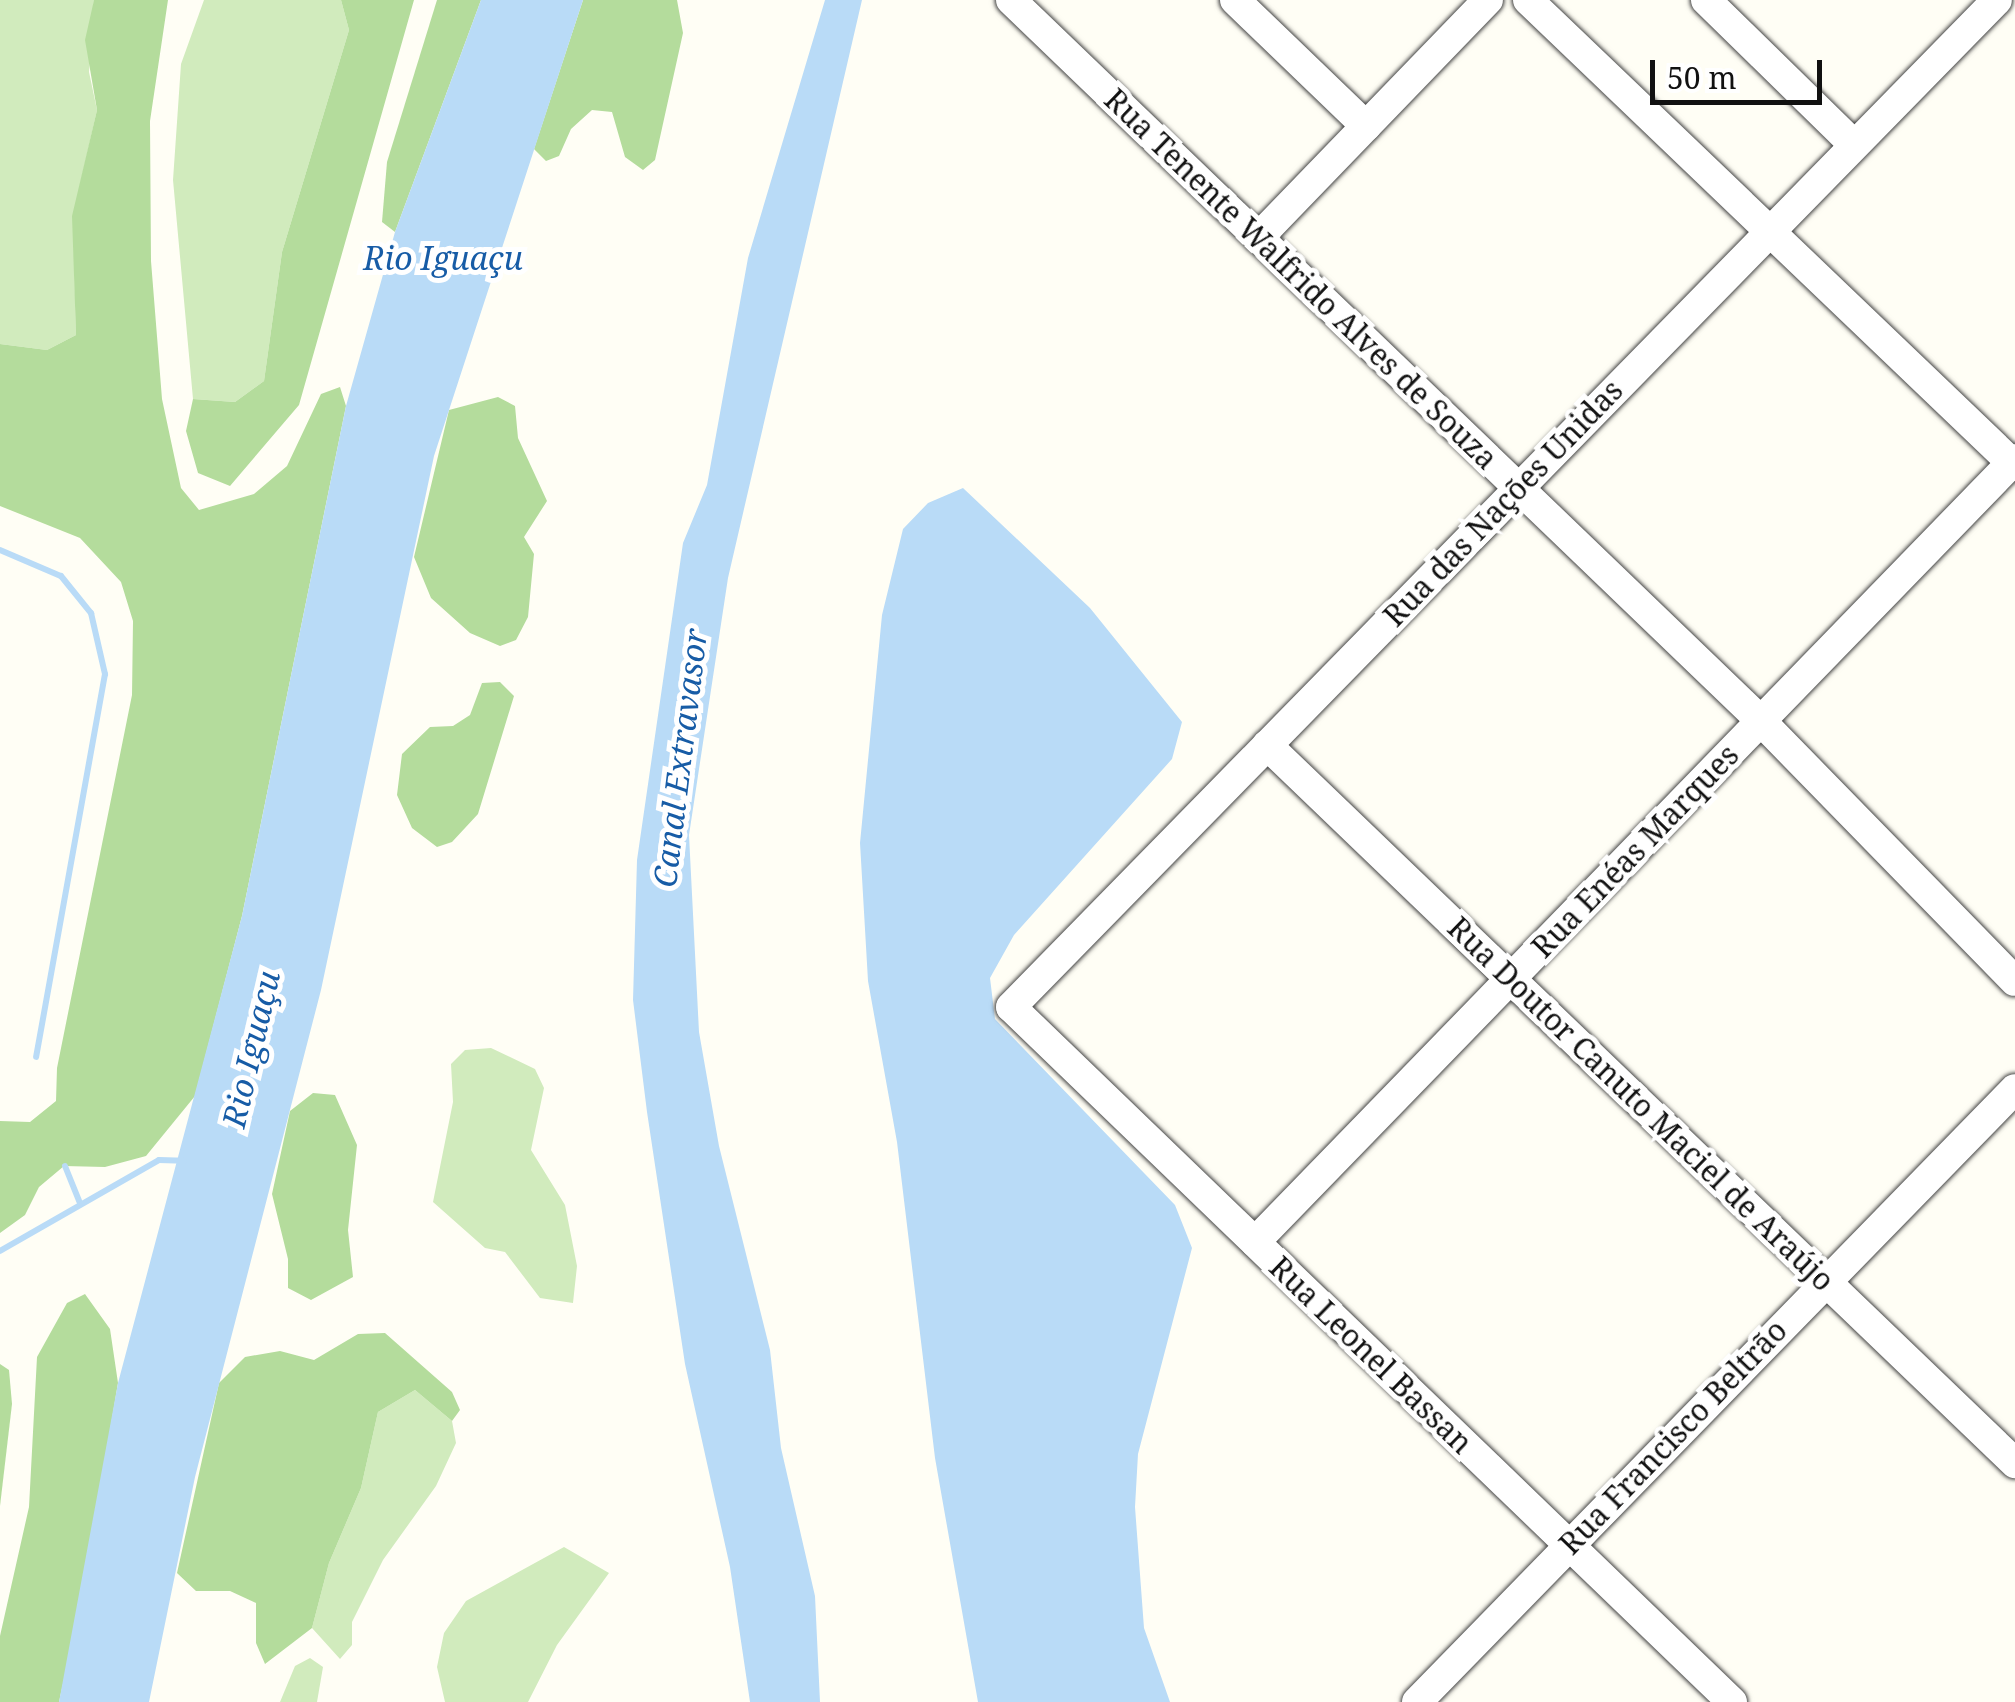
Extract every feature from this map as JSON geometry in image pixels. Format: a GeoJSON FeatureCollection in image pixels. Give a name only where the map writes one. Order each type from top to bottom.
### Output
{"type":"FeatureCollection","features":[{"type":"Feature","properties":{"kind":"street","name":"Rua Tenente Walfrido Alves de Souza"},"geometry":{"type":"LineString","coordinates":[[1011,0],[1761,721],[2015,981]]}},
{"type":"Feature","properties":{"kind":"street"},"geometry":{"type":"LineString","coordinates":[[1235,0],[1366,126]]}},
{"type":"Feature","properties":{"kind":"street"},"geometry":{"type":"LineString","coordinates":[[1258,238],[1488,0]]}},
{"type":"Feature","properties":{"kind":"street"},"geometry":{"type":"LineString","coordinates":[[1528,0],[2014,462]]}},
{"type":"Feature","properties":{"kind":"street"},"geometry":{"type":"LineString","coordinates":[[1706,0],[1854,145]]}},
{"type":"Feature","properties":{"kind":"street","name":"Rua das Nações Unidas"},"geometry":{"type":"LineString","coordinates":[[1011,1007],[1996,0]]}},
{"type":"Feature","properties":{"kind":"street","name":"Rua Enéas Marques"},"geometry":{"type":"LineString","coordinates":[[1255,1242],[2014,462]]}},
{"type":"Feature","properties":{"kind":"street","name":"Rua Doutor Canuto Maciel de Araújo"},"geometry":{"type":"LineString","coordinates":[[1267,745],[2015,1464]]}},
{"type":"Feature","properties":{"kind":"street","name":"Rua Leonel Bassan"},"geometry":{"type":"LineString","coordinates":[[1011,1007],[1732,1702]]}},
{"type":"Feature","properties":{"kind":"street","name":"Rua Francisco Beltrão"},"geometry":{"type":"LineString","coordinates":[[1417,1702],[2015,1089]]}},
{"type":"Feature","properties":{"kind":"green space"},"geometry":{"type":"Polygon","coordinates":[[[0,0],[94,0],[89,72],[97,110],[73,216],[76,335],[47,350],[0,344],[0,0]]]}},
{"type":"Feature","properties":{"kind":"green space"},"geometry":{"type":"Polygon","coordinates":[[[94,0],[168,0],[150,121],[151,261],[162,399],[181,488],[199,510],[254,494],[287,466],[321,394],[340,387],[346,406],[242,916],[195,1096],[146,1156],[105,1167],[64,1166],[39,1187],[25,1215],[0,1233],[0,1121],[30,1122],[56,1101],[57,1068],[132,695],[133,621],[121,582],[80,538],[0,506],[0,344],[47,350],[76,335],[72,216],[97,110],[85,40],[94,0]]]}},
{"type":"Feature","properties":{"kind":"green space"},"geometry":{"type":"Polygon","coordinates":[[[204,0],[341,0],[349,30],[282,252],[264,381],[235,402],[193,399],[173,180],[181,64],[204,0]]]}},
{"type":"Feature","properties":{"kind":"green space"},"geometry":{"type":"Polygon","coordinates":[[[341,0],[414,0],[299,405],[230,486],[198,473],[186,431],[193,399],[235,402],[264,381],[282,252],[349,30],[341,0]]]}},
{"type":"Feature","properties":{"kind":"green space"},"geometry":{"type":"Polygon","coordinates":[[[437,0],[481,0],[395,232],[382,222],[387,162],[437,0]]]}},
{"type":"Feature","properties":{"kind":"green space"},"geometry":{"type":"Polygon","coordinates":[[[583,0],[677,0],[683,33],[655,160],[643,170],[625,157],[612,112],[592,110],[571,129],[559,156],[546,161],[534,149],[583,0]]]}},
{"type":"Feature","properties":{"kind":"green space"},"geometry":{"type":"Polygon","coordinates":[[[498,397],[515,406],[518,438],[547,501],[524,537],[534,554],[528,617],[516,640],[500,646],[470,633],[431,598],[414,557],[449,410],[498,397]]]}},
{"type":"Feature","properties":{"kind":"green space"},"geometry":{"type":"Polygon","coordinates":[[[500,682],[514,696],[478,814],[452,842],[437,847],[412,828],[397,795],[402,754],[430,727],[453,726],[470,715],[482,683],[500,682]]]}},
{"type":"Feature","properties":{"kind":"green space"},"geometry":{"type":"Polygon","coordinates":[[[491,1048],[535,1069],[544,1088],[531,1150],[565,1205],[577,1266],[573,1303],[540,1298],[505,1252],[485,1248],[433,1202],[453,1102],[451,1064],[465,1050],[491,1048]]]}},
{"type":"Feature","properties":{"kind":"green space"},"geometry":{"type":"Polygon","coordinates":[[[313,1093],[335,1095],[357,1145],[348,1230],[353,1277],[311,1300],[288,1288],[288,1259],[272,1194],[290,1111],[313,1093]]]}},
{"type":"Feature","properties":{"kind":"green space"},"geometry":{"type":"Polygon","coordinates":[[[85,1294],[110,1329],[118,1383],[83,1592],[59,1702],[0,1702],[0,1636],[29,1507],[37,1357],[67,1303],[85,1294]]]}},
{"type":"Feature","properties":{"kind":"green space"},"geometry":{"type":"Polygon","coordinates":[[[385,1333],[452,1392],[460,1410],[452,1421],[415,1390],[378,1412],[361,1488],[329,1563],[312,1628],[265,1664],[256,1643],[256,1603],[230,1591],[196,1591],[177,1573],[219,1383],[245,1357],[280,1351],[314,1360],[358,1334],[385,1333]]]}},
{"type":"Feature","properties":{"kind":"green space"},"geometry":{"type":"Polygon","coordinates":[[[0,1364],[9,1370],[12,1404],[0,1506],[0,1364]]]}},
{"type":"Feature","properties":{"kind":"green space"},"geometry":{"type":"Polygon","coordinates":[[[415,1390],[452,1421],[456,1443],[436,1486],[383,1560],[352,1622],[352,1645],[340,1659],[312,1628],[329,1563],[361,1488],[378,1412],[415,1390]]]}},
{"type":"Feature","properties":{"kind":"green space"},"geometry":{"type":"Polygon","coordinates":[[[564,1547],[609,1573],[557,1645],[528,1702],[445,1702],[437,1667],[444,1633],[466,1601],[564,1547]]]}},
{"type":"Feature","properties":{"kind":"green space"},"geometry":{"type":"Polygon","coordinates":[[[310,1658],[323,1667],[317,1702],[280,1702],[295,1666],[310,1658]]]}},
{"type":"Feature","properties":{"kind":"water","name":"Rio Iguaçu"},"geometry":{"type":"Polygon","coordinates":[[[481,0],[583,0],[434,456],[321,990],[195,1477],[149,1702],[59,1702],[118,1383],[242,916],[346,406],[395,232],[481,0]]]}},
{"type":"Feature","properties":{"kind":"water","name":"Canal Extravasor"},"geometry":{"type":"Polygon","coordinates":[[[825,0],[862,0],[728,578],[689,835],[699,1032],[719,1146],[770,1350],[781,1448],[815,1596],[820,1702],[750,1702],[730,1567],[685,1364],[647,1112],[633,1000],[637,860],[683,543],[707,485],[748,258],[825,0]]]}},
{"type":"Feature","properties":{"kind":"water"},"geometry":{"type":"Polygon","coordinates":[[[963,488],[1090,608],[1182,722],[1172,759],[1014,935],[990,978],[995,1019],[1175,1205],[1192,1248],[1138,1454],[1135,1507],[1144,1628],[1170,1702],[978,1702],[935,1458],[897,1142],[868,981],[860,843],[882,615],[903,529],[928,503],[963,488]]]}},
{"type":"Feature","properties":{"kind":"waterway"},"geometry":{"type":"LineString","coordinates":[[0,550],[61,576],[91,613],[105,674],[36,1057]]}},
{"type":"Feature","properties":{"kind":"waterway"},"geometry":{"type":"LineString","coordinates":[[0,1251],[159,1160],[184,1161]]}},
{"type":"Feature","properties":{"kind":"waterway"},"geometry":{"type":"LineString","coordinates":[[65,1166],[80,1203]]}}]}
